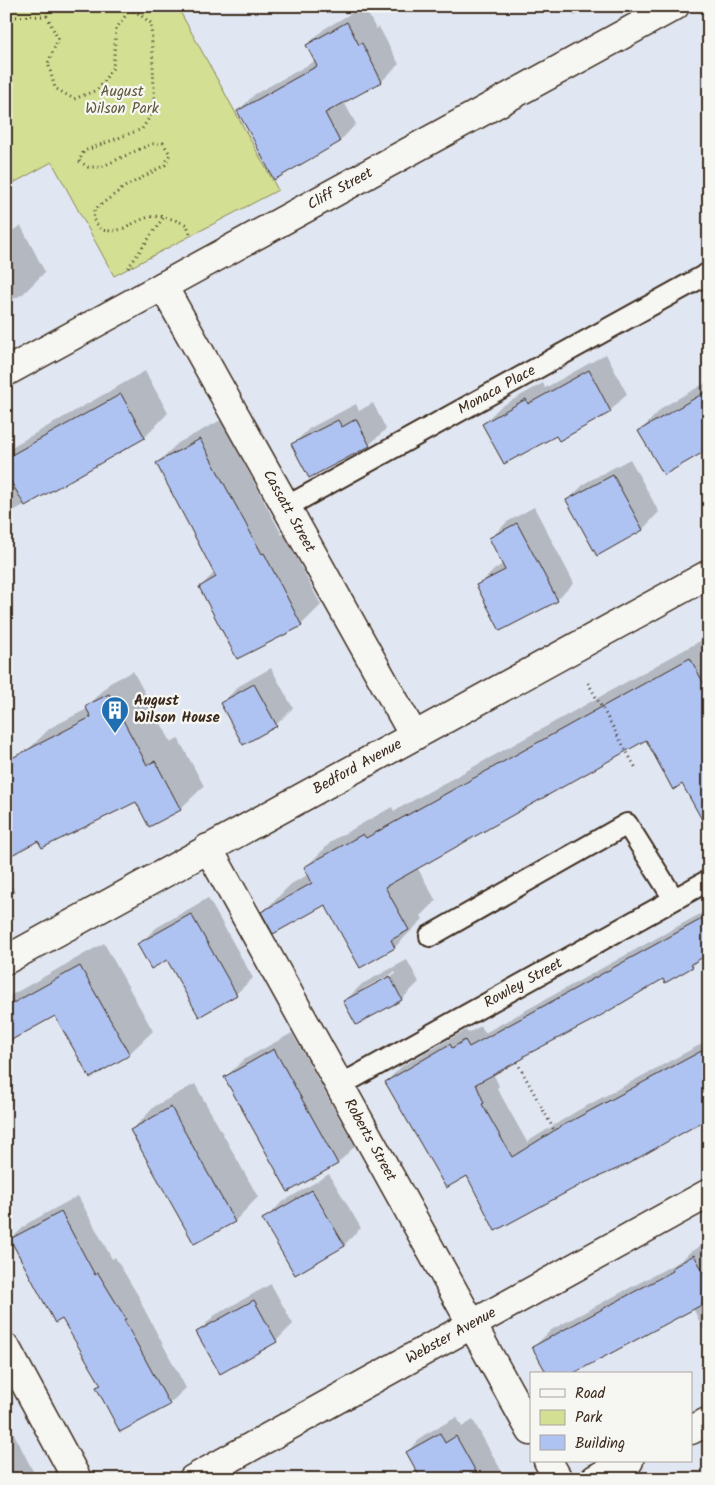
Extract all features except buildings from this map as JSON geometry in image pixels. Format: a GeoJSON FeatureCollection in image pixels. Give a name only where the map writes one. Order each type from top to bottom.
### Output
{"type":"FeatureCollection","features":[{"type":"Feature","properties":{"kind":"street","name":"Cliff Street"},"geometry":{"type":"LineString","coordinates":[[6,372],[675,6]]}},
{"type":"Feature","properties":{"kind":"street","name":"Cassatt Street"},"geometry":{"type":"LineString","coordinates":[[162,286],[414,736]]}},
{"type":"Feature","properties":{"kind":"street","name":"Bedford Avenue"},"geometry":{"type":"LineString","coordinates":[[6,960],[709,574]]}},
{"type":"Feature","properties":{"kind":"street","name":"Roberts Street"},"geometry":{"type":"LineString","coordinates":[[208,848],[530,1429]]}},
{"type":"Feature","properties":{"kind":"street","name":"Webster Avenue"},"geometry":{"type":"LineString","coordinates":[[193,1479],[709,1193]]}},
{"type":"Feature","properties":{"kind":"street"},"geometry":{"type":"LineString","coordinates":[[6,1348],[77,1479]]}},
{"type":"Feature","properties":{"kind":"street"},"geometry":{"type":"LineString","coordinates":[[692,1430],[709,1421]]}},
{"type":"Feature","properties":{"kind":"street"},"geometry":{"type":"LineString","coordinates":[[549,1462],[558,1479]]}},
{"type":"Feature","properties":{"kind":"street"},"geometry":{"type":"LineString","coordinates":[[595,1479],[627,1462]]}},
{"type":"Feature","properties":{"kind":"lane","name":"Monaca Place"},"geometry":{"type":"LineString","coordinates":[[286,508],[709,273]]}},
{"type":"Feature","properties":{"kind":"lane"},"geometry":{"type":"LineString","coordinates":[[430,936],[627,824],[674,900]]}},
{"type":"Feature","properties":{"kind":"lane","name":"Rowley Street"},"geometry":{"type":"LineString","coordinates":[[339,1086],[709,880]]}},
{"type":"Feature","properties":{"kind":"path"},"geometry":{"type":"LineString","coordinates":[[49,6],[47,16],[58,39],[48,63],[54,88],[74,99],[97,90],[113,68],[116,29],[131,8],[151,23],[154,109],[142,129],[84,151],[79,161],[88,167],[101,167],[151,144],[163,143],[170,154],[165,166],[123,188],[95,208],[93,219],[101,230],[114,232],[150,217],[173,218],[186,225],[191,239]]}},
{"type":"Feature","properties":{"kind":"path"},"geometry":{"type":"LineString","coordinates":[[6,17],[47,16]]}},
{"type":"Feature","properties":{"kind":"path"},"geometry":{"type":"LineString","coordinates":[[123,275],[163,218]]}},
{"type":"Feature","properties":{"kind":"path"},"geometry":{"type":"LineString","coordinates":[[588,682],[637,770]]}},
{"type":"Feature","properties":{"kind":"path"},"geometry":{"type":"LineString","coordinates":[[517,1062],[554,1130]]}},
{"type":"Feature","properties":{"kind":"green space","name":"August Wilson Park"},"geometry":{"type":"Polygon","coordinates":[[[6,6],[177,6],[278,190],[114,276],[52,162],[6,187],[6,6]]]}},
{"type":"Feature","properties":{"kind":"place","name":"August Wilson House"},"geometry":{"type":"Point","coordinates":[115,734]}}]}
